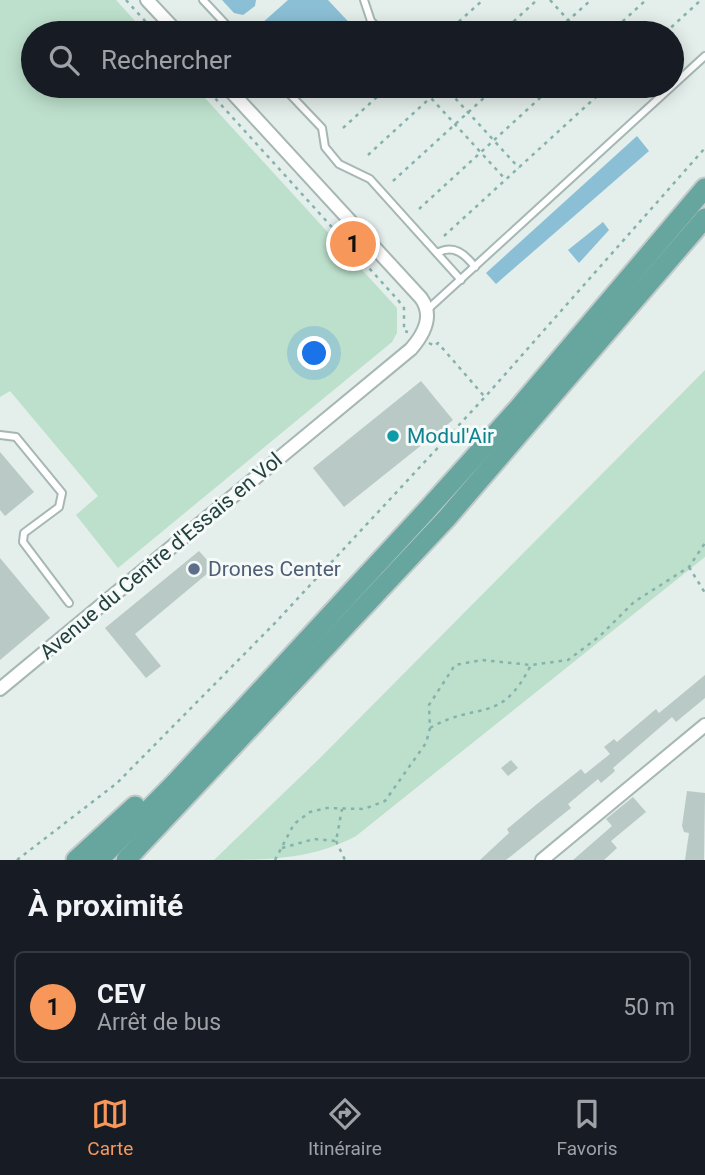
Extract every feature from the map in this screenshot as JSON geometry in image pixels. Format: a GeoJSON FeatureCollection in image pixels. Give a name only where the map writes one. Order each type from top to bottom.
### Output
{"type":"FeatureCollection","features":[{"type":"Feature","properties":{"kind":"main road"},"geometry":{"type":"LineString","coordinates":[[99,860],[175,783],[523,404],[705,188]]}},
{"type":"Feature","properties":{"kind":"main road"},"geometry":{"type":"LineString","coordinates":[[127,860],[446,519],[545,408],[705,218]]}},
{"type":"Feature","properties":{"kind":"main road"},"geometry":{"type":"LineString","coordinates":[[140,860],[288,706],[446,519]]}},
{"type":"Feature","properties":{"kind":"main road"},"geometry":{"type":"LineString","coordinates":[[76,860],[138,803],[175,783]]}},
{"type":"Feature","properties":{"kind":"street"},"geometry":{"type":"LineString","coordinates":[[147,0],[166,21]]}},
{"type":"Feature","properties":{"kind":"street"},"geometry":{"type":"LineString","coordinates":[[237,98],[421,298],[427,310],[426,326],[421,338]]}},
{"type":"Feature","properties":{"kind":"street","name":"Avenue du Centre d'Essais en Vol"},"geometry":{"type":"LineString","coordinates":[[0,689],[421,338]]}},
{"type":"Feature","properties":{"kind":"street"},"geometry":{"type":"LineString","coordinates":[[542,860],[705,725]]}},
{"type":"Feature","properties":{"kind":"lane"},"geometry":{"type":"LineString","coordinates":[[203,0],[223,21]]}},
{"type":"Feature","properties":{"kind":"lane"},"geometry":{"type":"LineString","coordinates":[[364,0],[371,21]]}},
{"type":"Feature","properties":{"kind":"lane"},"geometry":{"type":"LineString","coordinates":[[684,74],[705,55]]}},
{"type":"Feature","properties":{"kind":"lane"},"geometry":{"type":"LineString","coordinates":[[293,98],[322,128],[326,147],[339,164],[370,179],[461,279]]}},
{"type":"Feature","properties":{"kind":"lane"},"geometry":{"type":"LineString","coordinates":[[427,310],[658,98]]}},
{"type":"Feature","properties":{"kind":"lane"},"geometry":{"type":"LineString","coordinates":[[437,253],[453,249],[464,254],[475,267]]}},
{"type":"Feature","properties":{"kind":"lane"},"geometry":{"type":"LineString","coordinates":[[0,435],[16,437],[62,493],[60,507],[24,533],[23,542],[69,603]]}},
{"type":"Feature","properties":{"kind":"path"},"geometry":{"type":"LineString","coordinates":[[126,0],[145,21]]}},
{"type":"Feature","properties":{"kind":"path"},"geometry":{"type":"LineString","coordinates":[[459,21],[483,0]]}},
{"type":"Feature","properties":{"kind":"path"},"geometry":{"type":"LineString","coordinates":[[514,21],[537,0]]}},
{"type":"Feature","properties":{"kind":"path"},"geometry":{"type":"LineString","coordinates":[[550,0],[569,20],[591,0]]}},
{"type":"Feature","properties":{"kind":"path"},"geometry":{"type":"LineString","coordinates":[[623,21],[646,0]]}},
{"type":"Feature","properties":{"kind":"path"},"geometry":{"type":"LineString","coordinates":[[678,21],[701,0]]}},
{"type":"Feature","properties":{"kind":"path"},"geometry":{"type":"LineString","coordinates":[[215,98],[398,300],[404,308],[404,331],[435,346],[438,343],[485,397]]}},
{"type":"Feature","properties":{"kind":"path"},"geometry":{"type":"LineString","coordinates":[[343,128],[376,98]]}},
{"type":"Feature","properties":{"kind":"path"},"geometry":{"type":"LineString","coordinates":[[368,155],[431,98],[506,180]]}},
{"type":"Feature","properties":{"kind":"path"},"geometry":{"type":"LineString","coordinates":[[455,98],[519,168]]}},
{"type":"Feature","properties":{"kind":"path"},"geometry":{"type":"LineString","coordinates":[[393,181],[484,98]]}},
{"type":"Feature","properties":{"kind":"path"},"geometry":{"type":"LineString","coordinates":[[419,209],[540,98]]}},
{"type":"Feature","properties":{"kind":"path"},"geometry":{"type":"LineString","coordinates":[[444,236],[595,98]]}},
{"type":"Feature","properties":{"kind":"path"},"geometry":{"type":"LineString","coordinates":[[17,860],[117,783],[274,624],[485,397],[705,148]]}},
{"type":"Feature","properties":{"kind":"path"},"geometry":{"type":"LineString","coordinates":[[275,860],[301,818],[327,808],[375,807],[385,801],[426,743],[430,728],[429,705],[455,665],[482,660],[531,665],[568,660],[600,636],[634,602],[689,567],[705,543]]}},
{"type":"Feature","properties":{"kind":"path"},"geometry":{"type":"LineString","coordinates":[[689,567],[705,593]]}},
{"type":"Feature","properties":{"kind":"path"},"geometry":{"type":"LineString","coordinates":[[430,728],[458,716],[503,704],[514,695],[531,665]]}},
{"type":"Feature","properties":{"kind":"path"},"geometry":{"type":"LineString","coordinates":[[342,809],[336,841],[345,860]]}},
{"type":"Feature","properties":{"kind":"path"},"geometry":{"type":"LineString","coordinates":[[281,849],[314,839],[336,841]]}},
{"type":"Feature","properties":{"kind":"green space"},"geometry":{"type":"Polygon","coordinates":[[[0,0],[116,0],[135,21],[21,21],[21,98],[205,98],[397,308],[397,333],[392,342],[118,568],[76,515],[98,496],[10,391],[0,397],[0,0]]]}},
{"type":"Feature","properties":{"kind":"green space"},"geometry":{"type":"Polygon","coordinates":[[[705,370],[705,557],[356,836],[322,850],[288,857],[214,860],[320,758],[705,370]]]}},
{"type":"Feature","properties":{"kind":"water"},"geometry":{"type":"Polygon","coordinates":[[[222,0],[256,0],[255,6],[243,15],[234,13],[222,0]]]}},
{"type":"Feature","properties":{"kind":"water"},"geometry":{"type":"Polygon","coordinates":[[[288,0],[328,0],[348,21],[264,21],[288,0]]]}},
{"type":"Feature","properties":{"kind":"water"},"geometry":{"type":"Polygon","coordinates":[[[637,136],[649,151],[496,284],[486,273],[637,136]]]}},
{"type":"Feature","properties":{"kind":"water"},"geometry":{"type":"Polygon","coordinates":[[[603,222],[609,230],[579,263],[568,250],[603,222]]]}},
{"type":"Feature","properties":{"kind":"building","name":"Modul'Air"},"geometry":{"type":"Polygon","coordinates":[[[421,381],[453,420],[344,507],[313,468],[421,381]]]}},
{"type":"Feature","properties":{"kind":"building"},"geometry":{"type":"Polygon","coordinates":[[[0,452],[34,492],[5,516],[0,510],[0,452]]]}},
{"type":"Feature","properties":{"kind":"building"},"geometry":{"type":"Polygon","coordinates":[[[199,551],[214,568],[135,634],[161,666],[146,678],[105,628],[199,551]]]}},
{"type":"Feature","properties":{"kind":"building"},"geometry":{"type":"Polygon","coordinates":[[[0,558],[50,618],[0,660],[0,558]]]}},
{"type":"Feature","properties":{"kind":"building"},"geometry":{"type":"Polygon","coordinates":[[[705,675],[705,698],[676,722],[672,717],[613,768],[615,771],[601,783],[598,779],[568,804],[571,808],[506,860],[480,860],[509,833],[507,829],[537,804],[581,769],[585,774],[610,754],[604,747],[614,739],[617,742],[656,709],[659,713],[705,675]]]}},
{"type":"Feature","properties":{"kind":"building"},"geometry":{"type":"Polygon","coordinates":[[[511,760],[518,768],[508,776],[501,768],[511,760]]]}},
{"type":"Feature","properties":{"kind":"building"},"geometry":{"type":"Polygon","coordinates":[[[687,791],[705,793],[704,860],[685,860],[689,833],[684,832],[682,826],[687,791]]]}},
{"type":"Feature","properties":{"kind":"building"},"geometry":{"type":"Polygon","coordinates":[[[633,797],[646,812],[611,841],[617,848],[604,860],[573,860],[612,826],[606,819],[633,797]]]}},
{"type":"Feature","properties":{"kind":"place","name":"CEV"},"geometry":{"type":"Point","coordinates":[353,244]}},
{"type":"Feature","properties":{"kind":"place","name":"Modul'Air"},"geometry":{"type":"Point","coordinates":[393,436]}},
{"type":"Feature","properties":{"kind":"place","name":"Drones Center"},"geometry":{"type":"Point","coordinates":[194,569]}}]}
